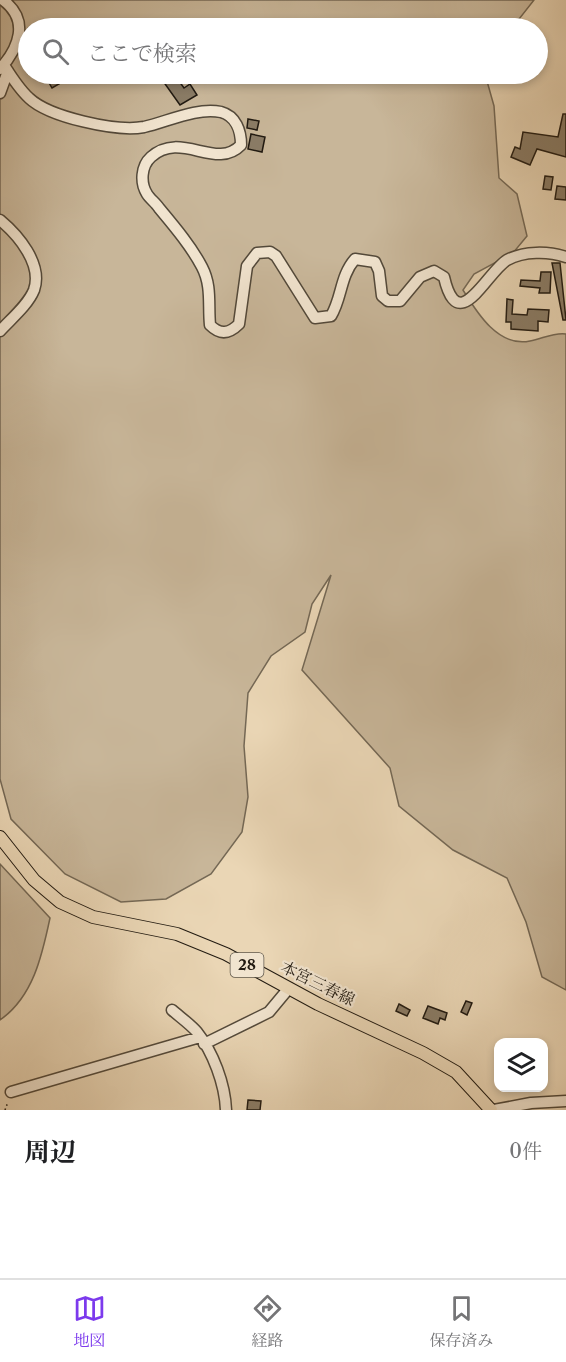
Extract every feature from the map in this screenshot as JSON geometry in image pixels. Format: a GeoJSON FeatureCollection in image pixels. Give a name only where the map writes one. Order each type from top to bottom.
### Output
{"type":"FeatureCollection","features":[{"type":"Feature","properties":{"kind":"main road","name":"本宮三春線"},"geometry":{"type":"LineString","coordinates":[[0,837],[34,880],[60,902],[101,919],[177,934],[225,954],[289,988],[400,1041],[456,1072],[493,1110]]}},
{"type":"Feature","properties":{"kind":"street"},"geometry":{"type":"LineString","coordinates":[[3,0],[13,7],[18,18]]}},
{"type":"Feature","properties":{"kind":"street"},"geometry":{"type":"LineString","coordinates":[[0,93],[4,68],[14,54],[18,39]]}},
{"type":"Feature","properties":{"kind":"street"},"geometry":{"type":"LineString","coordinates":[[4,68],[30,99],[49,112],[78,119],[133,128],[188,115],[222,112],[236,122],[241,135],[241,145],[238,148],[220,154],[171,146],[150,157],[144,166],[142,180],[147,195],[203,268],[210,290],[210,325],[216,331],[222,333],[234,329],[239,324],[247,266],[257,253],[270,252],[276,256],[315,318],[322,319],[331,316],[336,308],[343,278],[355,259],[375,262],[379,271],[382,296],[388,301],[400,301],[420,277],[434,272],[444,277],[449,296],[454,301],[462,302],[471,299],[496,268],[517,256],[550,252],[566,257]]}},
{"type":"Feature","properties":{"kind":"street"},"geometry":{"type":"LineString","coordinates":[[0,220],[20,241],[32,260],[35,275],[34,289],[28,300],[0,331]]}},
{"type":"Feature","properties":{"kind":"street"},"geometry":{"type":"LineString","coordinates":[[11,1092],[202,1040],[269,1012],[289,988]]}},
{"type":"Feature","properties":{"kind":"street"},"geometry":{"type":"LineString","coordinates":[[171,1010],[202,1040],[221,1079],[226,1110]]}},
{"type":"Feature","properties":{"kind":"street"},"geometry":{"type":"LineString","coordinates":[[493,1110],[531,1102],[566,1101]]}},
{"type":"Feature","properties":{"kind":"shaded area"},"geometry":{"type":"Polygon","coordinates":[[[0,0],[534,0],[520,18],[18,18],[18,84],[488,84],[494,106],[499,178],[517,194],[527,236],[513,253],[474,274],[463,290],[489,326],[508,339],[518,342],[530,341],[566,334],[566,990],[542,977],[526,922],[507,878],[453,850],[399,806],[390,768],[302,670],[331,575],[312,604],[305,632],[271,656],[248,693],[244,746],[248,797],[242,832],[211,874],[166,899],[121,902],[65,874],[11,819],[0,779],[0,0]]]}},
{"type":"Feature","properties":{"kind":"shaded area"},"geometry":{"type":"Polygon","coordinates":[[[0,864],[50,918],[39,961],[28,988],[21,1000],[0,1020],[0,864]]]}},
{"type":"Feature","properties":{"kind":"building"},"geometry":{"type":"Polygon","coordinates":[[[165,84],[181,84],[184,88],[190,84],[197,95],[180,105],[165,84]]]}},
{"type":"Feature","properties":{"kind":"building"},"geometry":{"type":"Polygon","coordinates":[[[563,114],[566,114],[566,157],[537,149],[530,165],[511,157],[515,147],[520,149],[523,132],[558,137],[563,114]]]}},
{"type":"Feature","properties":{"kind":"building"},"geometry":{"type":"Polygon","coordinates":[[[248,119],[259,121],[257,130],[247,128],[248,119]]]}},
{"type":"Feature","properties":{"kind":"building"},"geometry":{"type":"Polygon","coordinates":[[[251,134],[265,137],[262,152],[248,149],[251,134]]]}},
{"type":"Feature","properties":{"kind":"building"},"geometry":{"type":"Polygon","coordinates":[[[545,176],[553,177],[551,190],[543,189],[545,176]]]}},
{"type":"Feature","properties":{"kind":"building"},"geometry":{"type":"Polygon","coordinates":[[[557,186],[566,187],[566,200],[555,199],[557,186]]]}},
{"type":"Feature","properties":{"kind":"building"},"geometry":{"type":"Polygon","coordinates":[[[552,263],[560,263],[566,320],[563,320],[552,263]]]}},
{"type":"Feature","properties":{"kind":"building"},"geometry":{"type":"Polygon","coordinates":[[[541,272],[551,272],[550,293],[539,293],[540,288],[520,286],[521,280],[540,281],[541,272]]]}},
{"type":"Feature","properties":{"kind":"building"},"geometry":{"type":"Polygon","coordinates":[[[507,299],[513,300],[512,314],[527,315],[528,309],[549,310],[548,322],[538,321],[538,331],[511,329],[511,322],[506,322],[507,299]]]}},
{"type":"Feature","properties":{"kind":"building"},"geometry":{"type":"Polygon","coordinates":[[[466,1001],[472,1003],[467,1015],[461,1012],[466,1001]]]}},
{"type":"Feature","properties":{"kind":"building"},"geometry":{"type":"Polygon","coordinates":[[[399,1004],[410,1010],[407,1016],[396,1011],[399,1004]]]}},
{"type":"Feature","properties":{"kind":"building"},"geometry":{"type":"Polygon","coordinates":[[[428,1006],[447,1013],[445,1020],[440,1018],[438,1024],[423,1018],[428,1006]]]}},
{"type":"Feature","properties":{"kind":"building"},"geometry":{"type":"Polygon","coordinates":[[[248,1100],[261,1101],[260,1110],[247,1110],[248,1100]]]}}]}
